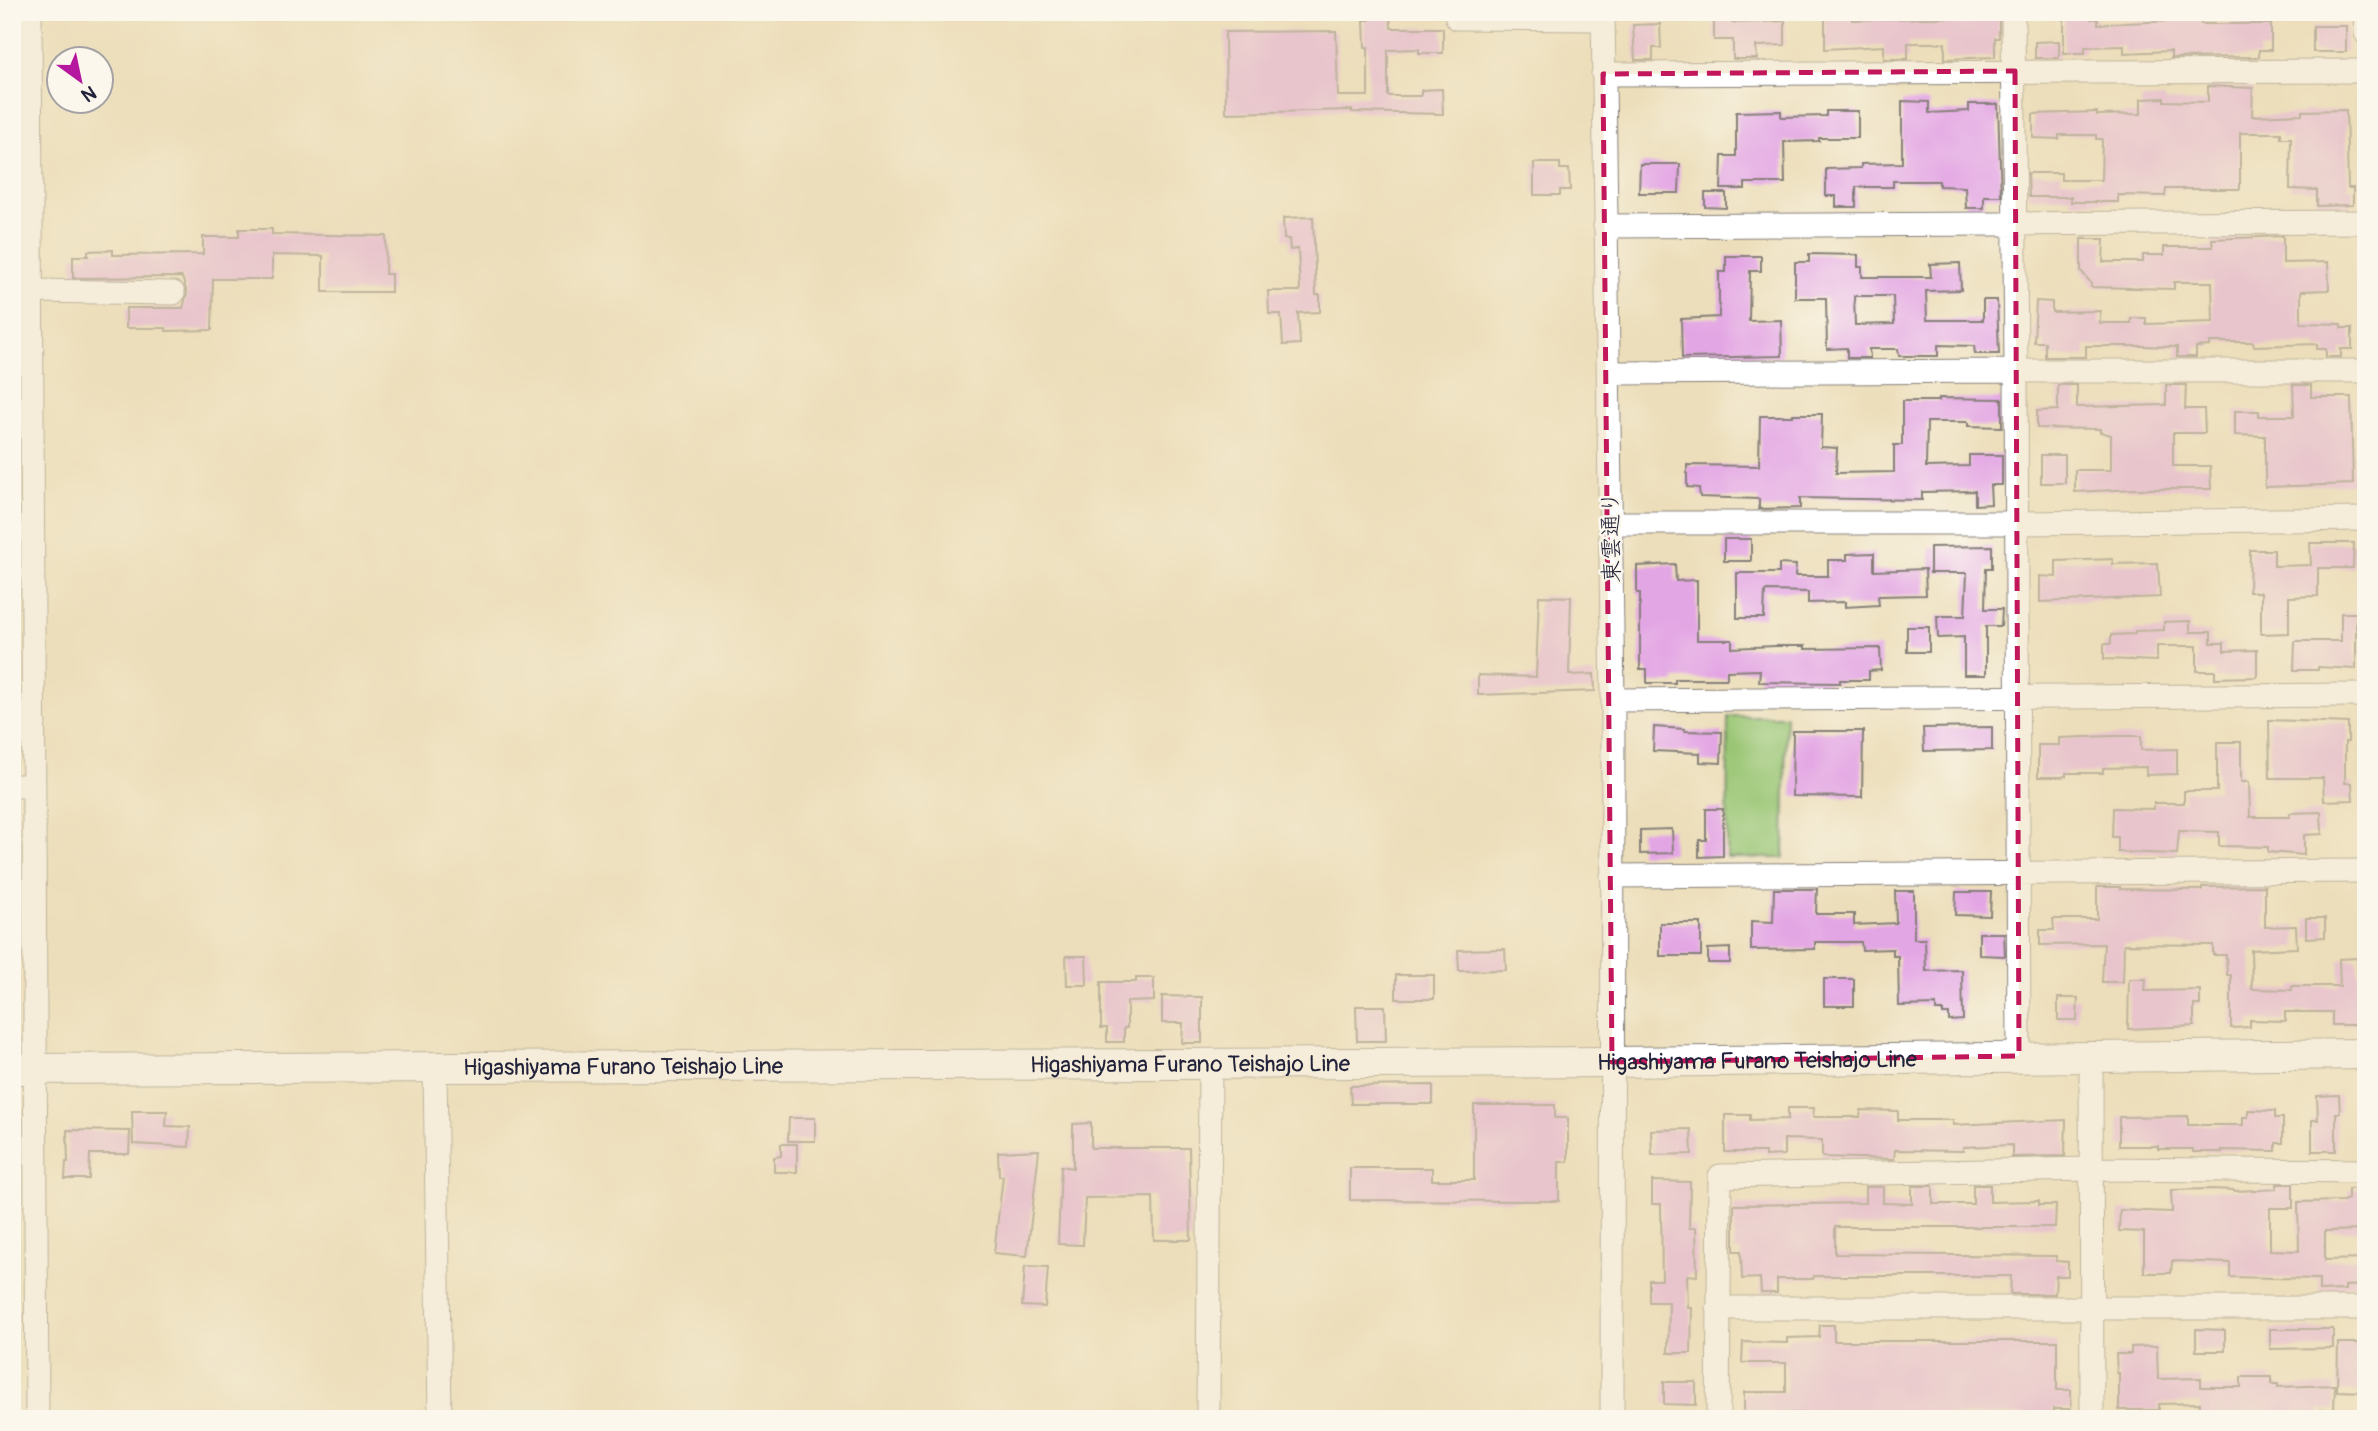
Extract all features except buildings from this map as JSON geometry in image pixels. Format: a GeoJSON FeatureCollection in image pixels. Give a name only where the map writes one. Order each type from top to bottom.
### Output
{"type":"FeatureCollection","features":[{"type":"Feature","properties":{"kind":"main road","name":"Higashiyama Furano Teishajo Line"},"geometry":{"type":"LineString","coordinates":[[24,1069],[1612,1062],[2366,1054]]}},
{"type":"Feature","properties":{"kind":"street"},"geometry":{"type":"LineString","coordinates":[[30,12],[21,102],[31,291],[23,723],[24,1069],[37,1419]]}},
{"type":"Feature","properties":{"kind":"street"},"geometry":{"type":"LineString","coordinates":[[2013,12],[2019,1056]]}},
{"type":"Feature","properties":{"kind":"street"},"geometry":{"type":"LineString","coordinates":[[2365,12],[2366,33]]}},
{"type":"Feature","properties":{"kind":"street"},"geometry":{"type":"LineString","coordinates":[[1457,18],[1603,15]]}},
{"type":"Feature","properties":{"kind":"street","name":"東雲通り"},"geometry":{"type":"LineString","coordinates":[[1603,15],[1613,700],[1612,1419]]}},
{"type":"Feature","properties":{"kind":"street"},"geometry":{"type":"LineString","coordinates":[[1603,75],[2366,71]]}},
{"type":"Feature","properties":{"kind":"street"},"geometry":{"type":"LineString","coordinates":[[1605,226],[2366,222]]}},
{"type":"Feature","properties":{"kind":"street"},"geometry":{"type":"LineString","coordinates":[[31,291],[173,293]]}},
{"type":"Feature","properties":{"kind":"street"},"geometry":{"type":"LineString","coordinates":[[1609,373],[2366,371]]}},
{"type":"Feature","properties":{"kind":"street"},"geometry":{"type":"LineString","coordinates":[[1611,523],[2017,523],[2366,519]]}},
{"type":"Feature","properties":{"kind":"street"},"geometry":{"type":"LineString","coordinates":[[1613,700],[2366,695]]}},
{"type":"Feature","properties":{"kind":"street"},"geometry":{"type":"LineString","coordinates":[[1612,876],[2366,871]]}},
{"type":"Feature","properties":{"kind":"street"},"geometry":{"type":"LineString","coordinates":[[2091,1056],[2092,1419]]}},
{"type":"Feature","properties":{"kind":"street"},"geometry":{"type":"LineString","coordinates":[[1208,1419],[1210,1063]]}},
{"type":"Feature","properties":{"kind":"street"},"geometry":{"type":"LineString","coordinates":[[436,1067],[440,1419]]}},
{"type":"Feature","properties":{"kind":"street"},"geometry":{"type":"LineString","coordinates":[[1718,1419],[1720,1175],[2092,1169],[2366,1171]]}},
{"type":"Feature","properties":{"kind":"street"},"geometry":{"type":"LineString","coordinates":[[1717,1308],[2366,1308]]}},
{"type":"Feature","properties":{"kind":"highlighted area"},"geometry":{"type":"Polygon","coordinates":[[[2015,71],[2019,1056],[1612,1062],[1603,74],[2015,71]]]}},
{"type":"Feature","properties":{"kind":"green space"},"geometry":{"type":"Polygon","coordinates":[[[1728,716],[1786,716],[1784,858],[1727,858],[1728,716]]]}}]}
